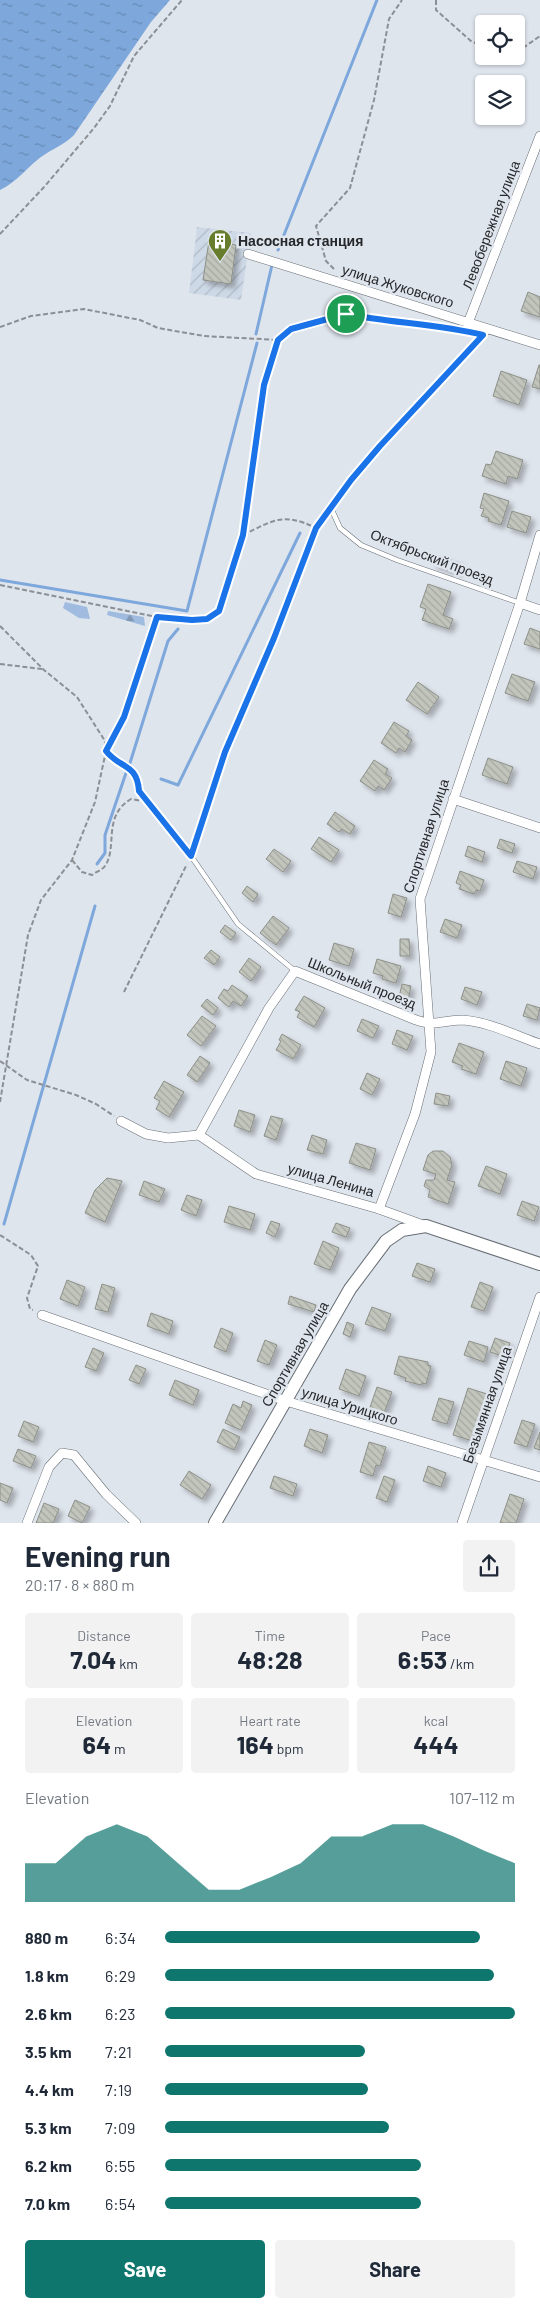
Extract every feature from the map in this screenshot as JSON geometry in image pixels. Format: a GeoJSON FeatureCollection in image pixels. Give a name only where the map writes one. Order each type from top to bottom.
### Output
{"type":"FeatureCollection","features":[{"type":"Feature","properties":{"kind":"street","name":"Левобережная улица"},"geometry":{"type":"LineString","coordinates":[[468,323],[540,136]]}},
{"type":"Feature","properties":{"kind":"street","name":"улица Жуковского"},"geometry":{"type":"LineString","coordinates":[[248,254],[540,345]]}},
{"type":"Feature","properties":{"kind":"street","name":"Спортивная улица"},"geometry":{"type":"LineString","coordinates":[[379,1209],[417,1107],[431,1052],[420,899],[520,604],[540,535]]}},
{"type":"Feature","properties":{"kind":"street","name":"Октябрьский проезд"},"geometry":{"type":"LineString","coordinates":[[520,604],[540,610]]}},
{"type":"Feature","properties":{"kind":"street"},"geometry":{"type":"LineString","coordinates":[[453,799],[540,828]]}},
{"type":"Feature","properties":{"kind":"street"},"geometry":{"type":"LineString","coordinates":[[121,1121],[146,1134],[168,1138],[199,1135],[269,1008],[296,971]]}},
{"type":"Feature","properties":{"kind":"street","name":"Школьный проезд"},"geometry":{"type":"LineString","coordinates":[[296,971],[430,1025]]}},
{"type":"Feature","properties":{"kind":"street"},"geometry":{"type":"LineString","coordinates":[[430,1025],[462,1020],[494,1027],[540,1044]]}},
{"type":"Feature","properties":{"kind":"street","name":"улица Ленина"},"geometry":{"type":"LineString","coordinates":[[199,1135],[256,1174],[379,1209],[540,1264]]}},
{"type":"Feature","properties":{"kind":"street","name":"Спортивная улица"},"geometry":{"type":"LineString","coordinates":[[215,1523],[350,1289],[386,1241],[402,1230],[426,1226]]}},
{"type":"Feature","properties":{"kind":"street","name":"Безымянная улица"},"geometry":{"type":"LineString","coordinates":[[462,1523],[540,1297]]}},
{"type":"Feature","properties":{"kind":"street","name":"улица Урицкого"},"geometry":{"type":"LineString","coordinates":[[42,1315],[286,1401],[540,1477]]}},
{"type":"Feature","properties":{"kind":"street"},"geometry":{"type":"LineString","coordinates":[[27,1523],[49,1467],[62,1453],[74,1455],[106,1494],[136,1523]]}},
{"type":"Feature","properties":{"kind":"lane"},"geometry":{"type":"LineString","coordinates":[[331,508],[351,480],[412,409],[489,329]]}},
{"type":"Feature","properties":{"kind":"lane","name":"Октябрьский проезд"},"geometry":{"type":"LineString","coordinates":[[331,508],[340,528],[361,545],[397,560],[520,604]]}},
{"type":"Feature","properties":{"kind":"lane","name":"Школьный проезд"},"geometry":{"type":"LineString","coordinates":[[191,856],[238,924],[296,971]]}},
{"type":"Feature","properties":{"kind":"path"},"geometry":{"type":"LineString","coordinates":[[0,234],[45,186],[94,128],[110,106],[134,56],[182,0]]}},
{"type":"Feature","properties":{"kind":"path"},"geometry":{"type":"LineString","coordinates":[[349,285],[326,262],[316,226],[350,188],[374,100],[390,19],[402,0]]}},
{"type":"Feature","properties":{"kind":"path"},"geometry":{"type":"LineString","coordinates":[[436,0],[436,10],[475,43]]}},
{"type":"Feature","properties":{"kind":"path"},"geometry":{"type":"LineString","coordinates":[[525,46],[540,36]]}},
{"type":"Feature","properties":{"kind":"path"},"geometry":{"type":"LineString","coordinates":[[0,327],[31,316],[84,309],[140,320],[158,328],[204,336],[278,340]]}},
{"type":"Feature","properties":{"kind":"path"},"geometry":{"type":"LineString","coordinates":[[0,585],[157,617],[192,620],[207,619],[219,611],[243,535],[264,385],[278,340],[291,329],[346,314],[410,324],[450,327]]}},
{"type":"Feature","properties":{"kind":"path"},"geometry":{"type":"LineString","coordinates":[[124,992],[191,856],[225,752],[274,638],[316,528],[331,508]]}},
{"type":"Feature","properties":{"kind":"path"},"geometry":{"type":"LineString","coordinates":[[243,535],[274,520],[297,519],[316,528]]}},
{"type":"Feature","properties":{"kind":"path"},"geometry":{"type":"LineString","coordinates":[[0,1102],[5,1063],[28,935],[40,900],[72,860],[95,802],[106,751],[124,717],[157,617]]}},
{"type":"Feature","properties":{"kind":"path"},"geometry":{"type":"LineString","coordinates":[[0,626],[44,670],[77,697],[105,741],[106,751],[114,761],[128,766],[138,780],[139,791],[191,856]]}},
{"type":"Feature","properties":{"kind":"path"},"geometry":{"type":"LineString","coordinates":[[0,664],[44,670]]}},
{"type":"Feature","properties":{"kind":"path"},"geometry":{"type":"LineString","coordinates":[[72,860],[82,872],[92,874],[104,868],[109,857],[113,826],[121,805],[131,799],[141,799],[149,803]]}},
{"type":"Feature","properties":{"kind":"path"},"geometry":{"type":"LineString","coordinates":[[0,1061],[27,1080],[76,1095],[96,1104],[121,1121]]}},
{"type":"Feature","properties":{"kind":"path"},"geometry":{"type":"LineString","coordinates":[[0,1235],[32,1255],[38,1266],[27,1298],[30,1308],[42,1315]]}},
{"type":"Feature","properties":{"kind":"shaded area"},"geometry":{"type":"Polygon","coordinates":[[[197,227],[251,233],[241,300],[189,293],[197,227]]]}},
{"type":"Feature","properties":{"kind":"green space"},"geometry":{"type":"Polygon","coordinates":[[[65,602],[87,607],[90,619],[79,618],[63,608],[65,602]]]}},
{"type":"Feature","properties":{"kind":"green space"},"geometry":{"type":"Polygon","coordinates":[[[108,611],[144,617],[145,626],[107,615],[108,611]]]}},
{"type":"Feature","properties":{"kind":"water"},"geometry":{"type":"Polygon","coordinates":[[[0,0],[170,0],[151,22],[74,135],[41,157],[0,190],[0,0]]]}},
{"type":"Feature","properties":{"kind":"building","name":"Насосная станция"},"geometry":{"type":"Polygon","coordinates":[[[209,241],[236,245],[231,284],[203,280],[209,241]]]}},
{"type":"Feature","properties":{"kind":"building"},"geometry":{"type":"Polygon","coordinates":[[[528,292],[540,297],[540,317],[521,311],[528,292]]]}},
{"type":"Feature","properties":{"kind":"building"},"geometry":{"type":"Polygon","coordinates":[[[540,365],[540,389],[532,387],[540,365]]]}},
{"type":"Feature","properties":{"kind":"building"},"geometry":{"type":"Polygon","coordinates":[[[501,371],[527,380],[519,405],[493,396],[501,371]]]}},
{"type":"Feature","properties":{"kind":"building"},"geometry":{"type":"Polygon","coordinates":[[[496,451],[523,460],[517,479],[508,476],[506,484],[482,476],[486,464],[491,465],[496,451]]]}},
{"type":"Feature","properties":{"kind":"building"},"geometry":{"type":"Polygon","coordinates":[[[484,493],[509,501],[501,525],[488,521],[489,518],[481,516],[484,509],[480,508],[484,493]]]}},
{"type":"Feature","properties":{"kind":"building"},"geometry":{"type":"Polygon","coordinates":[[[512,511],[531,517],[526,533],[507,527],[512,511]]]}},
{"type":"Feature","properties":{"kind":"building"},"geometry":{"type":"Polygon","coordinates":[[[436,555],[460,563],[457,572],[433,564],[436,555]]]}},
{"type":"Feature","properties":{"kind":"building"},"geometry":{"type":"Polygon","coordinates":[[[428,584],[451,592],[443,615],[453,619],[449,629],[422,620],[426,609],[420,607],[428,584]]]}},
{"type":"Feature","properties":{"kind":"building"},"geometry":{"type":"Polygon","coordinates":[[[530,628],[540,632],[540,649],[524,644],[530,628]]]}},
{"type":"Feature","properties":{"kind":"building"},"geometry":{"type":"Polygon","coordinates":[[[512,674],[535,682],[528,701],[505,693],[512,674]]]}},
{"type":"Feature","properties":{"kind":"building"},"geometry":{"type":"Polygon","coordinates":[[[418,682],[439,697],[427,714],[406,700],[418,682]]]}},
{"type":"Feature","properties":{"kind":"building"},"geometry":{"type":"Polygon","coordinates":[[[394,722],[409,731],[406,736],[412,740],[405,752],[399,748],[396,753],[381,743],[394,722]]]}},
{"type":"Feature","properties":{"kind":"building"},"geometry":{"type":"Polygon","coordinates":[[[488,758],[513,767],[507,784],[482,775],[488,758]]]}},
{"type":"Feature","properties":{"kind":"building"},"geometry":{"type":"Polygon","coordinates":[[[374,760],[388,769],[385,774],[392,778],[384,790],[378,786],[375,791],[360,781],[374,760]]]}},
{"type":"Feature","properties":{"kind":"building"},"geometry":{"type":"Polygon","coordinates":[[[335,812],[355,826],[350,834],[342,829],[339,832],[327,824],[335,812]]]}},
{"type":"Feature","properties":{"kind":"building"},"geometry":{"type":"Polygon","coordinates":[[[319,837],[339,850],[331,862],[311,849],[319,837]]]}},
{"type":"Feature","properties":{"kind":"building"},"geometry":{"type":"Polygon","coordinates":[[[500,839],[515,844],[512,853],[497,848],[500,839]]]}},
{"type":"Feature","properties":{"kind":"building"},"geometry":{"type":"Polygon","coordinates":[[[468,846],[485,852],[482,862],[465,856],[468,846]]]}},
{"type":"Feature","properties":{"kind":"building"},"geometry":{"type":"Polygon","coordinates":[[[274,849],[291,861],[283,872],[266,859],[274,849]]]}},
{"type":"Feature","properties":{"kind":"building"},"geometry":{"type":"Polygon","coordinates":[[[517,861],[537,867],[533,879],[513,872],[517,861]]]}},
{"type":"Feature","properties":{"kind":"building"},"geometry":{"type":"Polygon","coordinates":[[[460,871],[484,880],[480,891],[476,890],[474,894],[459,889],[461,885],[456,883],[460,871]]]}},
{"type":"Feature","properties":{"kind":"building"},"geometry":{"type":"Polygon","coordinates":[[[247,886],[258,894],[253,902],[242,893],[247,886]]]}},
{"type":"Feature","properties":{"kind":"building"},"geometry":{"type":"Polygon","coordinates":[[[393,894],[407,898],[401,917],[388,913],[393,894]]]}},
{"type":"Feature","properties":{"kind":"building"},"geometry":{"type":"Polygon","coordinates":[[[273,916],[289,928],[276,945],[260,933],[273,916]]]}},
{"type":"Feature","properties":{"kind":"building"},"geometry":{"type":"Polygon","coordinates":[[[445,919],[462,925],[457,938],[440,932],[445,919]]]}},
{"type":"Feature","properties":{"kind":"building"},"geometry":{"type":"Polygon","coordinates":[[[225,925],[236,933],[231,940],[220,932],[225,925]]]}},
{"type":"Feature","properties":{"kind":"building"},"geometry":{"type":"Polygon","coordinates":[[[400,939],[409,939],[410,956],[400,956],[400,939]]]}},
{"type":"Feature","properties":{"kind":"building"},"geometry":{"type":"Polygon","coordinates":[[[334,943],[354,949],[349,966],[329,960],[334,943]]]}},
{"type":"Feature","properties":{"kind":"building"},"geometry":{"type":"Polygon","coordinates":[[[211,950],[220,957],[214,965],[204,958],[211,950]]]}},
{"type":"Feature","properties":{"kind":"building"},"geometry":{"type":"Polygon","coordinates":[[[249,958],[261,967],[251,981],[239,972],[249,958]]]}},
{"type":"Feature","properties":{"kind":"building"},"geometry":{"type":"Polygon","coordinates":[[[377,959],[401,966],[396,983],[382,979],[383,976],[373,973],[377,959]]]}},
{"type":"Feature","properties":{"kind":"building"},"geometry":{"type":"Polygon","coordinates":[[[402,984],[411,986],[408,1000],[399,997],[402,984]]]}},
{"type":"Feature","properties":{"kind":"building"},"geometry":{"type":"Polygon","coordinates":[[[232,985],[248,996],[241,1006],[233,1001],[229,1007],[218,998],[224,989],[228,991],[232,985]]]}},
{"type":"Feature","properties":{"kind":"building"},"geometry":{"type":"Polygon","coordinates":[[[465,987],[482,992],[477,1005],[461,999],[465,987]]]}},
{"type":"Feature","properties":{"kind":"building"},"geometry":{"type":"Polygon","coordinates":[[[304,996],[325,1008],[314,1027],[297,1017],[300,1012],[295,1010],[304,996]]]}},
{"type":"Feature","properties":{"kind":"building"},"geometry":{"type":"Polygon","coordinates":[[[207,999],[218,1008],[213,1015],[201,1006],[207,999]]]}},
{"type":"Feature","properties":{"kind":"building"},"geometry":{"type":"Polygon","coordinates":[[[527,1004],[540,1008],[537,1020],[523,1016],[527,1004]]]}},
{"type":"Feature","properties":{"kind":"building"},"geometry":{"type":"Polygon","coordinates":[[[202,1016],[216,1026],[201,1046],[187,1035],[202,1016]]]}},
{"type":"Feature","properties":{"kind":"building"},"geometry":{"type":"Polygon","coordinates":[[[362,1019],[379,1026],[373,1038],[357,1031],[362,1019]]]}},
{"type":"Feature","properties":{"kind":"building"},"geometry":{"type":"Polygon","coordinates":[[[397,1030],[413,1036],[407,1050],[392,1044],[397,1030]]]}},
{"type":"Feature","properties":{"kind":"building"},"geometry":{"type":"Polygon","coordinates":[[[282,1034],[301,1045],[293,1059],[276,1050],[281,1041],[279,1040],[282,1034]]]}},
{"type":"Feature","properties":{"kind":"building"},"geometry":{"type":"Polygon","coordinates":[[[459,1043],[484,1052],[476,1074],[461,1069],[463,1066],[452,1062],[459,1043]]]}},
{"type":"Feature","properties":{"kind":"building"},"geometry":{"type":"Polygon","coordinates":[[[200,1056],[210,1063],[197,1082],[187,1075],[200,1056]]]}},
{"type":"Feature","properties":{"kind":"building"},"geometry":{"type":"Polygon","coordinates":[[[506,1061],[527,1068],[521,1086],[500,1079],[506,1061]]]}},
{"type":"Feature","properties":{"kind":"building"},"geometry":{"type":"Polygon","coordinates":[[[367,1073],[380,1079],[372,1095],[360,1089],[367,1073]]]}},
{"type":"Feature","properties":{"kind":"building"},"geometry":{"type":"Polygon","coordinates":[[[164,1081],[184,1092],[169,1117],[156,1109],[160,1101],[154,1098],[164,1081]]]}},
{"type":"Feature","properties":{"kind":"building"},"geometry":{"type":"Polygon","coordinates":[[[436,1093],[450,1096],[448,1106],[434,1104],[436,1093]]]}},
{"type":"Feature","properties":{"kind":"building"},"geometry":{"type":"Polygon","coordinates":[[[239,1110],[255,1115],[250,1132],[234,1126],[239,1110]]]}},
{"type":"Feature","properties":{"kind":"building"},"geometry":{"type":"Polygon","coordinates":[[[271,1116],[283,1119],[276,1140],[264,1136],[271,1116]]]}},
{"type":"Feature","properties":{"kind":"building"},"geometry":{"type":"Polygon","coordinates":[[[312,1135],[327,1140],[323,1154],[307,1150],[312,1135]]]}},
{"type":"Feature","properties":{"kind":"building"},"geometry":{"type":"Polygon","coordinates":[[[356,1143],[376,1149],[370,1170],[349,1163],[356,1143]]]}},
{"type":"Feature","properties":{"kind":"building"},"geometry":{"type":"Polygon","coordinates":[[[433,1151],[443,1151],[450,1157],[452,1165],[447,1180],[455,1182],[448,1204],[428,1197],[430,1190],[424,1186],[426,1180],[434,1180],[436,1174],[423,1170],[428,1155],[433,1151]]]}},
{"type":"Feature","properties":{"kind":"building"},"geometry":{"type":"Polygon","coordinates":[[[486,1166],[507,1174],[500,1194],[478,1186],[486,1166]]]}},
{"type":"Feature","properties":{"kind":"building"},"geometry":{"type":"Polygon","coordinates":[[[107,1178],[122,1181],[105,1222],[85,1213],[95,1190],[107,1178]]]}},
{"type":"Feature","properties":{"kind":"building"},"geometry":{"type":"Polygon","coordinates":[[[144,1181],[165,1189],[159,1202],[139,1195],[144,1181]]]}},
{"type":"Feature","properties":{"kind":"building"},"geometry":{"type":"Polygon","coordinates":[[[187,1195],[202,1200],[196,1216],[181,1210],[187,1195]]]}},
{"type":"Feature","properties":{"kind":"building"},"geometry":{"type":"Polygon","coordinates":[[[522,1201],[539,1207],[534,1221],[517,1215],[522,1201]]]}},
{"type":"Feature","properties":{"kind":"building"},"geometry":{"type":"Polygon","coordinates":[[[229,1206],[255,1214],[250,1230],[224,1222],[229,1206]]]}},
{"type":"Feature","properties":{"kind":"building"},"geometry":{"type":"Polygon","coordinates":[[[271,1221],[280,1224],[275,1237],[266,1233],[271,1221]]]}},
{"type":"Feature","properties":{"kind":"building"},"geometry":{"type":"Polygon","coordinates":[[[336,1223],[350,1228],[346,1237],[332,1232],[336,1223]]]}},
{"type":"Feature","properties":{"kind":"building"},"geometry":{"type":"Polygon","coordinates":[[[323,1241],[339,1248],[330,1270],[314,1264],[323,1241]]]}},
{"type":"Feature","properties":{"kind":"building"},"geometry":{"type":"Polygon","coordinates":[[[417,1263],[435,1269],[430,1282],[412,1276],[417,1263]]]}},
{"type":"Feature","properties":{"kind":"building"},"geometry":{"type":"Polygon","coordinates":[[[67,1280],[85,1287],[78,1306],[60,1299],[67,1280]]]}},
{"type":"Feature","properties":{"kind":"building"},"geometry":{"type":"Polygon","coordinates":[[[480,1282],[493,1287],[484,1311],[471,1307],[480,1282]]]}},
{"type":"Feature","properties":{"kind":"building"},"geometry":{"type":"Polygon","coordinates":[[[102,1284],[115,1288],[108,1312],[95,1309],[102,1284]]]}},
{"type":"Feature","properties":{"kind":"building"},"geometry":{"type":"Polygon","coordinates":[[[290,1296],[316,1305],[314,1312],[288,1304],[290,1296]]]}},
{"type":"Feature","properties":{"kind":"building"},"geometry":{"type":"Polygon","coordinates":[[[372,1307],[391,1314],[385,1331],[365,1324],[372,1307]]]}},
{"type":"Feature","properties":{"kind":"building"},"geometry":{"type":"Polygon","coordinates":[[[151,1313],[173,1321],[169,1334],[147,1326],[151,1313]]]}},
{"type":"Feature","properties":{"kind":"building"},"geometry":{"type":"Polygon","coordinates":[[[347,1322],[354,1325],[350,1337],[343,1334],[347,1322]]]}},
{"type":"Feature","properties":{"kind":"building"},"geometry":{"type":"Polygon","coordinates":[[[221,1328],[233,1333],[226,1352],[214,1347],[221,1328]]]}},
{"type":"Feature","properties":{"kind":"building"},"geometry":{"type":"Polygon","coordinates":[[[495,1338],[510,1343],[505,1357],[490,1352],[495,1338]]]}},
{"type":"Feature","properties":{"kind":"building"},"geometry":{"type":"Polygon","coordinates":[[[265,1340],[277,1345],[269,1365],[257,1361],[265,1340]]]}},
{"type":"Feature","properties":{"kind":"building"},"geometry":{"type":"Polygon","coordinates":[[[469,1341],[488,1347],[484,1362],[464,1355],[469,1341]]]}},
{"type":"Feature","properties":{"kind":"building"},"geometry":{"type":"Polygon","coordinates":[[[93,1348],[104,1353],[96,1371],[85,1367],[93,1348]]]}},
{"type":"Feature","properties":{"kind":"building"},"geometry":{"type":"Polygon","coordinates":[[[399,1356],[428,1362],[428,1365],[431,1366],[426,1384],[422,1383],[421,1385],[405,1381],[406,1378],[394,1374],[399,1356]]]}},
{"type":"Feature","properties":{"kind":"building"},"geometry":{"type":"Polygon","coordinates":[[[136,1365],[146,1369],[139,1384],[129,1380],[136,1365]]]}},
{"type":"Feature","properties":{"kind":"building"},"geometry":{"type":"Polygon","coordinates":[[[346,1369],[366,1376],[359,1396],[339,1389],[346,1369]]]}},
{"type":"Feature","properties":{"kind":"building"},"geometry":{"type":"Polygon","coordinates":[[[175,1380],[199,1390],[193,1405],[169,1395],[175,1380]]]}},
{"type":"Feature","properties":{"kind":"building"},"geometry":{"type":"Polygon","coordinates":[[[377,1387],[392,1392],[382,1418],[368,1413],[377,1387]]]}},
{"type":"Feature","properties":{"kind":"building"},"geometry":{"type":"Polygon","coordinates":[[[468,1388],[487,1394],[473,1441],[453,1435],[468,1388]]]}},
{"type":"Feature","properties":{"kind":"building"},"geometry":{"type":"Polygon","coordinates":[[[439,1398],[454,1402],[447,1424],[432,1420],[439,1398]]]}},
{"type":"Feature","properties":{"kind":"building"},"geometry":{"type":"Polygon","coordinates":[[[243,1401],[252,1405],[241,1430],[225,1423],[233,1404],[241,1408],[243,1401]]]}},
{"type":"Feature","properties":{"kind":"building"},"geometry":{"type":"Polygon","coordinates":[[[522,1420],[535,1424],[527,1447],[514,1443],[522,1420]]]}},
{"type":"Feature","properties":{"kind":"building"},"geometry":{"type":"Polygon","coordinates":[[[24,1421],[39,1427],[33,1442],[18,1436],[24,1421]]]}},
{"type":"Feature","properties":{"kind":"building"},"geometry":{"type":"Polygon","coordinates":[[[223,1429],[240,1437],[234,1450],[217,1442],[223,1429]]]}},
{"type":"Feature","properties":{"kind":"building"},"geometry":{"type":"Polygon","coordinates":[[[310,1429],[328,1435],[322,1453],[304,1446],[310,1429]]]}},
{"type":"Feature","properties":{"kind":"building"},"geometry":{"type":"Polygon","coordinates":[[[540,1432],[540,1450],[534,1448],[540,1432]]]}},
{"type":"Feature","properties":{"kind":"building"},"geometry":{"type":"Polygon","coordinates":[[[369,1442],[386,1447],[380,1466],[376,1465],[373,1476],[360,1472],[369,1442]]]}},
{"type":"Feature","properties":{"kind":"building"},"geometry":{"type":"Polygon","coordinates":[[[18,1449],[36,1456],[31,1468],[13,1461],[18,1449]]]}},
{"type":"Feature","properties":{"kind":"building"},"geometry":{"type":"Polygon","coordinates":[[[428,1466],[446,1473],[441,1487],[423,1481],[428,1466]]]}},
{"type":"Feature","properties":{"kind":"building"},"geometry":{"type":"Polygon","coordinates":[[[189,1471],[211,1485],[202,1499],[180,1485],[189,1471]]]}},
{"type":"Feature","properties":{"kind":"building"},"geometry":{"type":"Polygon","coordinates":[[[274,1476],[297,1484],[293,1496],[270,1488],[274,1476]]]}},
{"type":"Feature","properties":{"kind":"building"},"geometry":{"type":"Polygon","coordinates":[[[384,1476],[395,1480],[387,1502],[376,1498],[384,1476]]]}},
{"type":"Feature","properties":{"kind":"building"},"geometry":{"type":"Polygon","coordinates":[[[0,1483],[13,1488],[7,1503],[0,1500],[0,1483]]]}},
{"type":"Feature","properties":{"kind":"building"},"geometry":{"type":"Polygon","coordinates":[[[510,1494],[524,1499],[516,1523],[500,1523],[510,1494]]]}},
{"type":"Feature","properties":{"kind":"building"},"geometry":{"type":"Polygon","coordinates":[[[75,1500],[90,1507],[82,1523],[68,1516],[75,1500]]]}},
{"type":"Feature","properties":{"kind":"building"},"geometry":{"type":"Polygon","coordinates":[[[44,1503],[59,1509],[53,1523],[36,1523],[44,1503]]]}},
{"type":"Feature","properties":{"kind":"waterway"},"geometry":{"type":"LineString","coordinates":[[278,250],[377,0]]}},
{"type":"Feature","properties":{"kind":"waterway"},"geometry":{"type":"LineString","coordinates":[[256,334],[272,265]]}},
{"type":"Feature","properties":{"kind":"waterway"},"geometry":{"type":"LineString","coordinates":[[0,580],[187,611],[257,343]]}},
{"type":"Feature","properties":{"kind":"waterway"},"geometry":{"type":"LineString","coordinates":[[161,779],[178,785],[300,533]]}},
{"type":"Feature","properties":{"kind":"waterway"},"geometry":{"type":"LineString","coordinates":[[130,763],[168,641],[178,629]]}},
{"type":"Feature","properties":{"kind":"waterway"},"geometry":{"type":"LineString","coordinates":[[97,864],[105,853],[105,835],[127,770]]}},
{"type":"Feature","properties":{"kind":"waterway"},"geometry":{"type":"LineString","coordinates":[[4,1224],[95,906]]}},
{"type":"Feature","properties":{"kind":"place","name":"Насосная станция"},"geometry":{"type":"Point","coordinates":[220,262]}},
{"type":"Feature","properties":{"kind":"route"},"geometry":{"type":"LineString","coordinates":[[346,314],[377,320],[450,327],[483,335],[412,409],[351,480],[316,528],[274,638],[225,752],[191,856],[139,791],[138,780],[128,766],[114,761],[106,751],[124,717],[157,617],[192,620],[207,619],[219,611],[243,535],[264,385],[278,340],[291,329],[346,314]]}}]}
